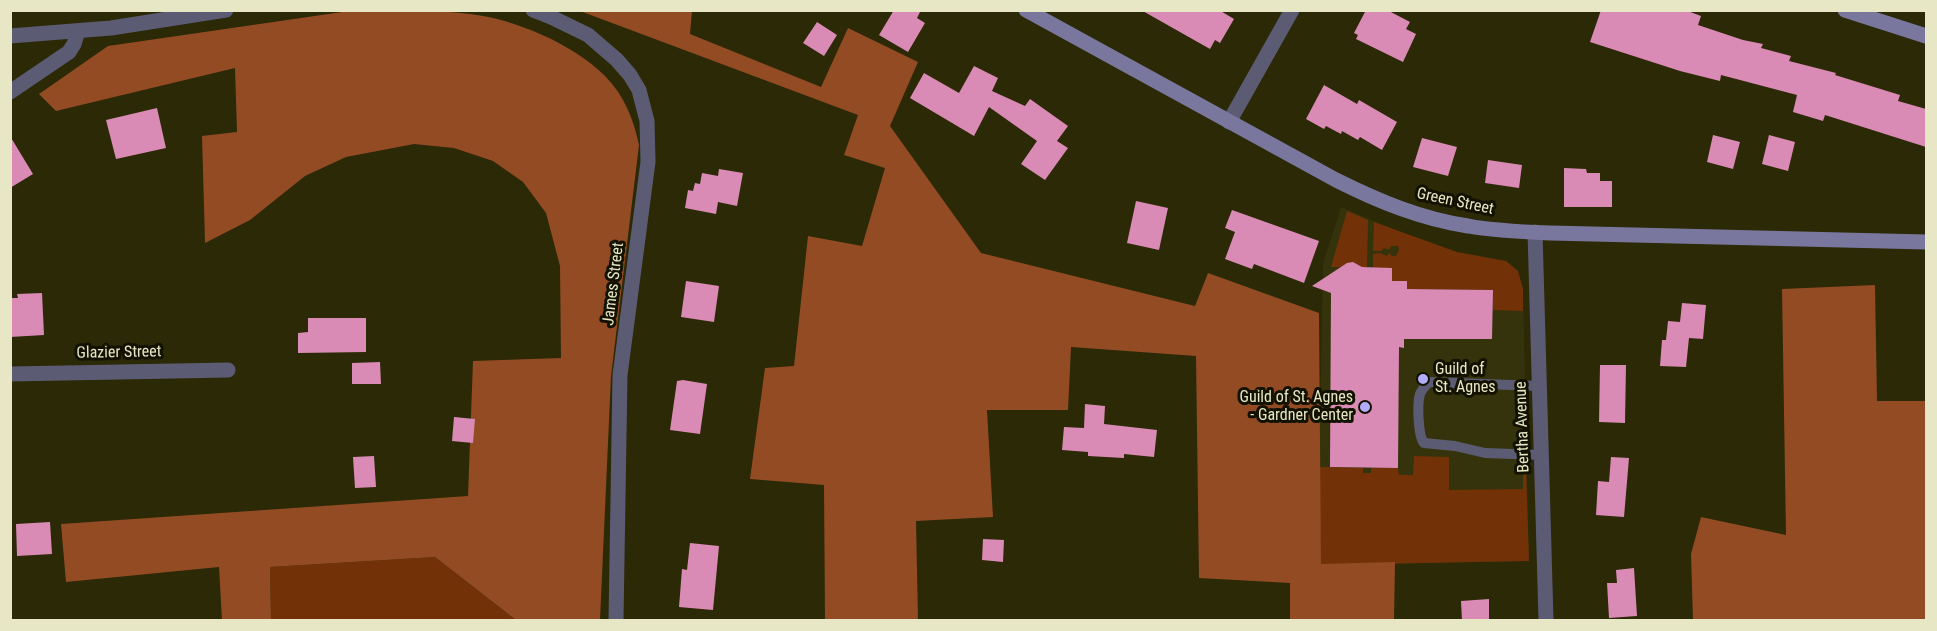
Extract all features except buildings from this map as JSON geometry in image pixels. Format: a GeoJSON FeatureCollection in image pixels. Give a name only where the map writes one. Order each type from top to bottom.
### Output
{"type":"FeatureCollection","features":[{"type":"Feature","properties":{"kind":"street"},"geometry":{"type":"LineString","coordinates":[[10,36],[111,28],[226,10]]}},
{"type":"Feature","properties":{"kind":"street","name":"James Street"},"geometry":{"type":"LineString","coordinates":[[533,10],[588,35],[617,60],[639,90],[647,122],[649,150],[620,375],[616,621]]}},
{"type":"Feature","properties":{"kind":"street","name":"Green Street"},"geometry":{"type":"LineString","coordinates":[[1026,10],[1311,167],[1385,203],[1422,216],[1467,226],[1535,232],[1926,242]]}},
{"type":"Feature","properties":{"kind":"street"},"geometry":{"type":"LineString","coordinates":[[1229,122],[1292,10]]}},
{"type":"Feature","properties":{"kind":"street"},"geometry":{"type":"LineString","coordinates":[[1845,10],[1926,36]]}},
{"type":"Feature","properties":{"kind":"street"},"geometry":{"type":"LineString","coordinates":[[10,92],[69,52],[78,31]]}},
{"type":"Feature","properties":{"kind":"street","name":"Bertha Avenue"},"geometry":{"type":"LineString","coordinates":[[1535,232],[1546,621]]}},
{"type":"Feature","properties":{"kind":"street","name":"Glazier Street"},"geometry":{"type":"LineString","coordinates":[[10,374],[228,370]]}},
{"type":"Feature","properties":{"kind":"lane"},"geometry":{"type":"LineString","coordinates":[[1539,386],[1429,382],[1421,390],[1419,397],[1419,426],[1422,441],[1429,444],[1455,446],[1485,453],[1541,455]]}},
{"type":"Feature","properties":{"kind":"shaded area"},"geometry":{"type":"Polygon","coordinates":[[[356,10],[456,12],[506,21],[524,27],[560,44],[592,64],[618,91],[631,117],[639,145],[611,376],[600,620],[516,620],[435,557],[270,567],[271,620],[222,620],[219,567],[66,582],[61,524],[468,496],[473,361],[561,358],[560,266],[546,213],[523,182],[493,161],[454,148],[414,144],[346,157],[305,176],[250,220],[205,243],[202,136],[237,132],[235,68],[56,111],[39,94],[108,46],[356,10]]]}},
{"type":"Feature","properties":{"kind":"shaded area"},"geometry":{"type":"Polygon","coordinates":[[[580,11],[692,11],[690,34],[821,87],[848,28],[918,62],[890,126],[981,253],[1195,306],[1208,273],[1319,313],[1321,564],[1395,562],[1394,620],[1290,620],[1290,583],[1199,578],[1196,356],[1071,347],[1068,410],[987,410],[993,517],[916,521],[918,620],[825,620],[824,485],[750,479],[765,368],[794,366],[808,236],[862,246],[885,168],[844,155],[858,115],[580,11]]]}},
{"type":"Feature","properties":{"kind":"shaded area","name":"Guild of St. Agnes"},"geometry":{"type":"Polygon","coordinates":[[[1341,207],[1414,238],[1457,252],[1506,261],[1518,271],[1523,289],[1529,561],[1321,565],[1319,468],[1323,264],[1341,207]]]}},
{"type":"Feature","properties":{"kind":"shaded area"},"geometry":{"type":"Polygon","coordinates":[[[1347,211],[1368,220],[1367,267],[1353,262],[1342,267],[1331,267],[1347,211]]]}},
{"type":"Feature","properties":{"kind":"shaded area"},"geometry":{"type":"Polygon","coordinates":[[[1374,222],[1457,252],[1506,261],[1518,271],[1523,289],[1523,311],[1493,310],[1493,290],[1407,289],[1407,281],[1392,281],[1392,268],[1373,268],[1373,254],[1380,253],[1387,256],[1389,253],[1396,256],[1398,246],[1391,246],[1389,250],[1384,248],[1381,251],[1373,251],[1374,222]]]}},
{"type":"Feature","properties":{"kind":"shaded area"},"geometry":{"type":"Polygon","coordinates":[[[1875,285],[1877,401],[1926,401],[1926,620],[1693,620],[1691,554],[1701,517],[1786,535],[1782,289],[1875,285]]]}},
{"type":"Feature","properties":{"kind":"shaded area"},"geometry":{"type":"Polygon","coordinates":[[[1414,456],[1449,457],[1449,490],[1523,489],[1523,468],[1526,468],[1529,561],[1321,565],[1319,467],[1363,468],[1363,473],[1371,473],[1371,468],[1398,468],[1399,475],[1413,475],[1414,456]]]}},
{"type":"Feature","properties":{"kind":"shaded area"},"geometry":{"type":"Polygon","coordinates":[[[435,557],[516,620],[271,620],[270,567],[435,557]]]}},
{"type":"Feature","properties":{"kind":"place","name":"Guild of St. Agnes"},"geometry":{"type":"Point","coordinates":[1423,379]}},
{"type":"Feature","properties":{"kind":"place","name":"Guild of St. Agnes - Gardner Center"},"geometry":{"type":"Point","coordinates":[1365,407]}}]}
